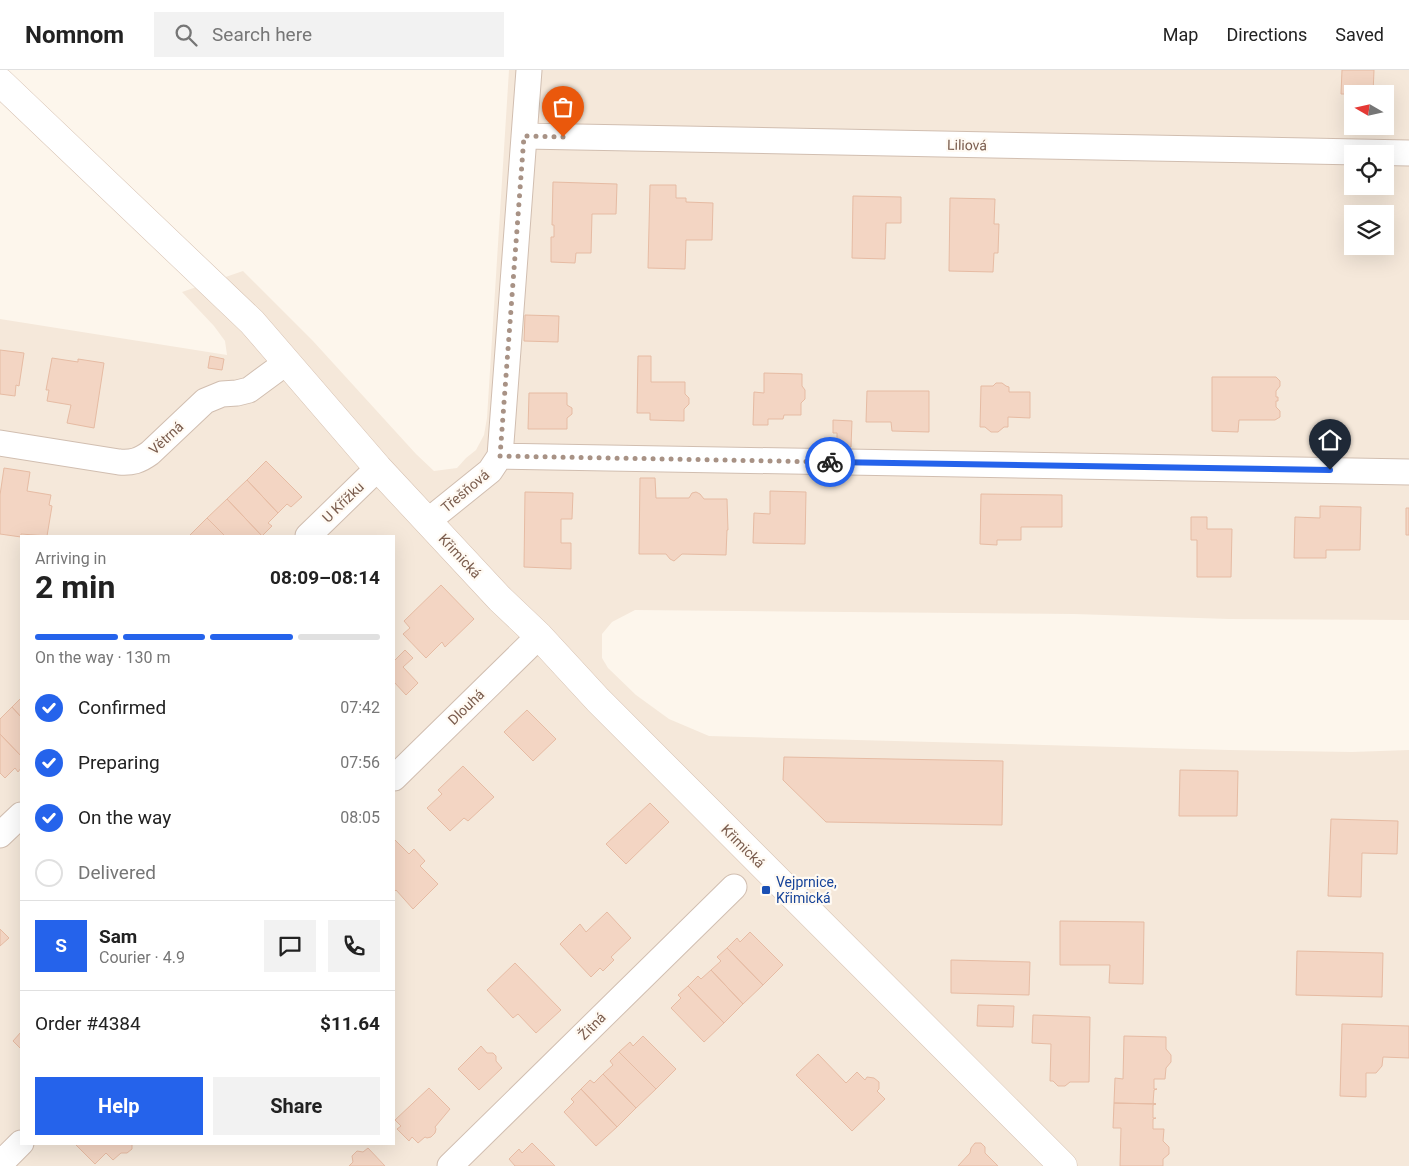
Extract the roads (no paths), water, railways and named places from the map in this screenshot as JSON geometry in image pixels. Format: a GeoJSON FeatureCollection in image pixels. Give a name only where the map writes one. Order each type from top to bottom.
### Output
{"type":"FeatureCollection","features":[{"type":"Feature","properties":{"kind":"street"},"geometry":{"type":"LineString","coordinates":[[529,70],[500,456],[1409,472]]}},
{"type":"Feature","properties":{"kind":"street","name":"Křimická"},"geometry":{"type":"LineString","coordinates":[[0,82],[252,322],[378,468],[500,599],[539,636],[605,707],[1063,1166]]}},
{"type":"Feature","properties":{"kind":"street","name":"Liliová"},"geometry":{"type":"LineString","coordinates":[[524,136],[1409,153]]}},
{"type":"Feature","properties":{"kind":"street","name":"Větrná"},"geometry":{"type":"LineString","coordinates":[[0,443],[119,462],[140,460],[150,453],[205,400],[222,394],[249,390],[287,362]]}},
{"type":"Feature","properties":{"kind":"street","name":"Třešňová"},"geometry":{"type":"LineString","coordinates":[[428,521],[490,471],[500,456]]}},
{"type":"Feature","properties":{"kind":"street","name":"U Křížku"},"geometry":{"type":"LineString","coordinates":[[309,535],[378,468]]}},
{"type":"Feature","properties":{"kind":"street","name":"Dlouhá"},"geometry":{"type":"LineString","coordinates":[[395,777],[539,636]]}},
{"type":"Feature","properties":{"kind":"street"},"geometry":{"type":"LineString","coordinates":[[0,835],[20,816]]}},
{"type":"Feature","properties":{"kind":"street","name":"Žitná"},"geometry":{"type":"LineString","coordinates":[[450,1166],[734,886]]}},
{"type":"Feature","properties":{"kind":"street"},"geometry":{"type":"LineString","coordinates":[[0,1164],[20,1144]]}},
{"type":"Feature","properties":{"kind":"place","name":"Vejprnice, Křimická"},"geometry":{"type":"Point","coordinates":[766,890]}}]}
